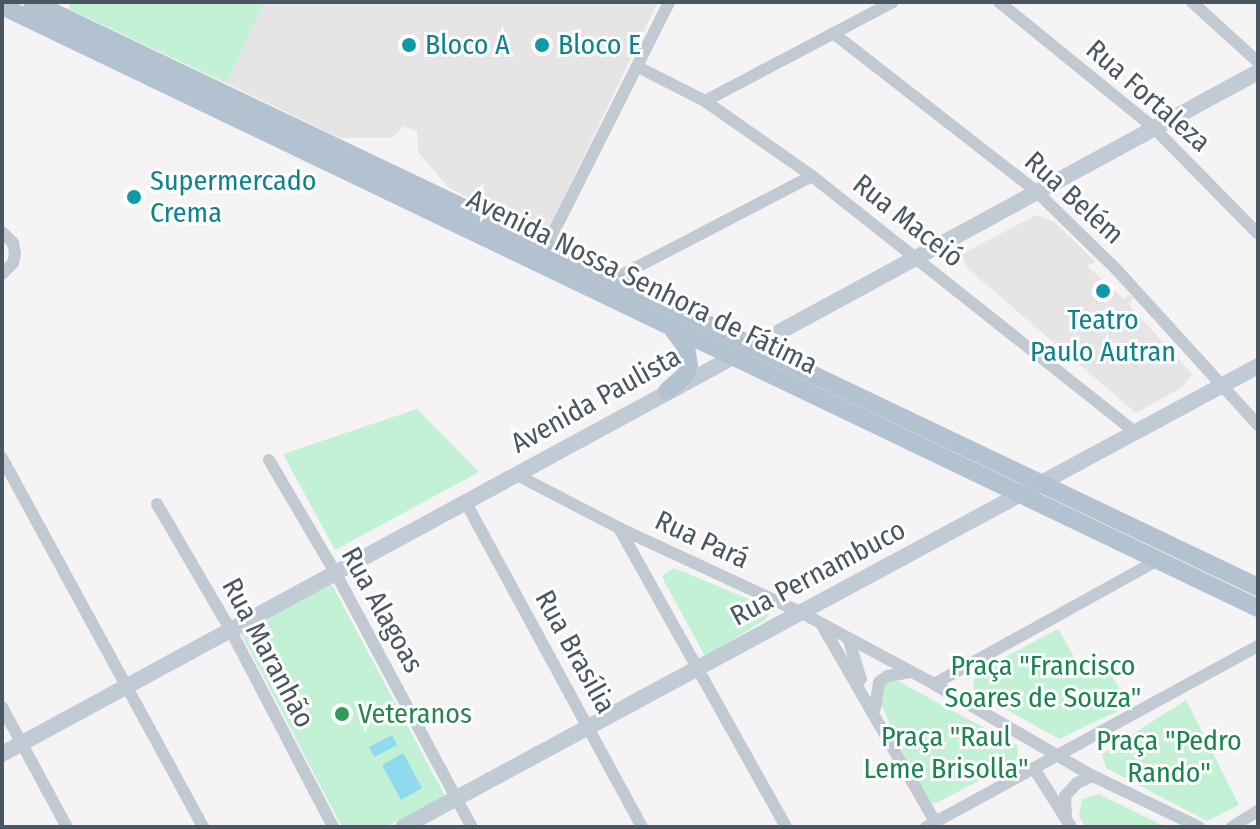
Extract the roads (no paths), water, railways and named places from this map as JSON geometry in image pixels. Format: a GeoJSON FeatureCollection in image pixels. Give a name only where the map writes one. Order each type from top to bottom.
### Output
{"type":"FeatureCollection","features":[{"type":"Feature","properties":{"kind":"main road","name":"Avenida Nossa Senhora de Fátima"},"geometry":{"type":"LineString","coordinates":[[32,2],[542,255],[669,326],[1258,608]]}},
{"type":"Feature","properties":{"kind":"main road","name":"Avenida Nossa Senhora de Fátima"},"geometry":{"type":"LineString","coordinates":[[2,6],[542,255],[612,280],[1258,587]]}},
{"type":"Feature","properties":{"kind":"main road","name":"Avenida Paulista"},"geometry":{"type":"LineString","coordinates":[[2,754],[1258,72]]}},
{"type":"Feature","properties":{"kind":"main road"},"geometry":{"type":"LineString","coordinates":[[667,391],[684,376],[690,357],[680,336],[669,326]]}},
{"type":"Feature","properties":{"kind":"main road","name":"Rua Pernambuco"},"geometry":{"type":"LineString","coordinates":[[403,827],[1258,366]]}},
{"type":"Feature","properties":{"kind":"street"},"geometry":{"type":"LineString","coordinates":[[542,255],[669,2]]}},
{"type":"Feature","properties":{"kind":"street"},"geometry":{"type":"LineString","coordinates":[[705,101],[893,2]]}},
{"type":"Feature","properties":{"kind":"street","name":"Rua Fortaleza"},"geometry":{"type":"LineString","coordinates":[[999,2],[1154,128],[1258,234]]}},
{"type":"Feature","properties":{"kind":"street"},"geometry":{"type":"LineString","coordinates":[[1192,2],[1258,62]]}},
{"type":"Feature","properties":{"kind":"street","name":"Rua Belém"},"geometry":{"type":"LineString","coordinates":[[833,33],[1037,192],[1116,269],[1258,425]]}},
{"type":"Feature","properties":{"kind":"street","name":"Rua Maceió"},"geometry":{"type":"LineString","coordinates":[[638,67],[705,101],[812,176],[1135,432]]}},
{"type":"Feature","properties":{"kind":"street"},"geometry":{"type":"LineString","coordinates":[[612,280],[812,176]]}},
{"type":"Feature","properties":{"kind":"street"},"geometry":{"type":"LineString","coordinates":[[2,232],[13,243],[15,253],[13,263],[2,274]]}},
{"type":"Feature","properties":{"kind":"street"},"geometry":{"type":"LineString","coordinates":[[2,460],[128,685],[203,827]]}},
{"type":"Feature","properties":{"kind":"street","name":"Rua Alagoas"},"geometry":{"type":"LineString","coordinates":[[269,460],[335,572],[472,827]]}},
{"type":"Feature","properties":{"kind":"street","name":"Rua Pará"},"geometry":{"type":"LineString","coordinates":[[515,474],[619,528],[800,612],[934,684],[1093,776],[1199,827]]}},
{"type":"Feature","properties":{"kind":"street","name":"Rua Brasília"},"geometry":{"type":"LineString","coordinates":[[465,501],[642,827]]}},
{"type":"Feature","properties":{"kind":"street","name":"Rua Maranhão"},"geometry":{"type":"LineString","coordinates":[[157,504],[230,629],[333,827]]}},
{"type":"Feature","properties":{"kind":"street"},"geometry":{"type":"LineString","coordinates":[[619,528],[786,827]]}},
{"type":"Feature","properties":{"kind":"street"},"geometry":{"type":"LineString","coordinates":[[934,684],[1158,560]]}},
{"type":"Feature","properties":{"kind":"street"},"geometry":{"type":"LineString","coordinates":[[821,623],[875,711],[933,825],[1258,646]]}},
{"type":"Feature","properties":{"kind":"street"},"geometry":{"type":"LineString","coordinates":[[848,638],[875,711]]}},
{"type":"Feature","properties":{"kind":"street"},"geometry":{"type":"LineString","coordinates":[[875,711],[879,682],[888,676],[911,672]]}},
{"type":"Feature","properties":{"kind":"street"},"geometry":{"type":"LineString","coordinates":[[2,707],[67,827]]}},
{"type":"Feature","properties":{"kind":"street"},"geometry":{"type":"LineString","coordinates":[[1035,770],[1069,823]]}},
{"type":"Feature","properties":{"kind":"street"},"geometry":{"type":"LineString","coordinates":[[1069,823],[1065,796],[1077,783],[1093,776]]}},
{"type":"Feature","properties":{"kind":"street"},"geometry":{"type":"LineString","coordinates":[[1232,827],[1258,811]]}},
{"type":"Feature","properties":{"kind":"water"},"geometry":{"type":"Polygon","coordinates":[[[392,735],[397,745],[374,757],[369,747],[392,735]]]}},
{"type":"Feature","properties":{"kind":"water"},"geometry":{"type":"Polygon","coordinates":[[[403,753],[422,788],[401,800],[382,765],[403,753]]]}},
{"type":"Feature","properties":{"kind":"place","name":"Bloco A"},"geometry":{"type":"Point","coordinates":[409,45]}},
{"type":"Feature","properties":{"kind":"place","name":"Bloco E"},"geometry":{"type":"Point","coordinates":[542,45]}},
{"type":"Feature","properties":{"kind":"place","name":"Supermercado Crema"},"geometry":{"type":"Point","coordinates":[134,197]}},
{"type":"Feature","properties":{"kind":"place","name":"Teatro Paulo Autran"},"geometry":{"type":"Point","coordinates":[1103,291]}},
{"type":"Feature","properties":{"kind":"place","name":"Veteranos"},"geometry":{"type":"Point","coordinates":[342,714]}},
{"type":"Feature","properties":{"kind":"park label","name":"Praça \"Francisco Soares de Souza\""},"geometry":{"type":"Point","coordinates":[1043,682]}},
{"type":"Feature","properties":{"kind":"park label","name":"Praça \"Raul Leme Brisolla\""},"geometry":{"type":"Point","coordinates":[946,753]}},
{"type":"Feature","properties":{"kind":"park label","name":"Praça \"Pedro Rando\""},"geometry":{"type":"Point","coordinates":[1169,757]}}]}
